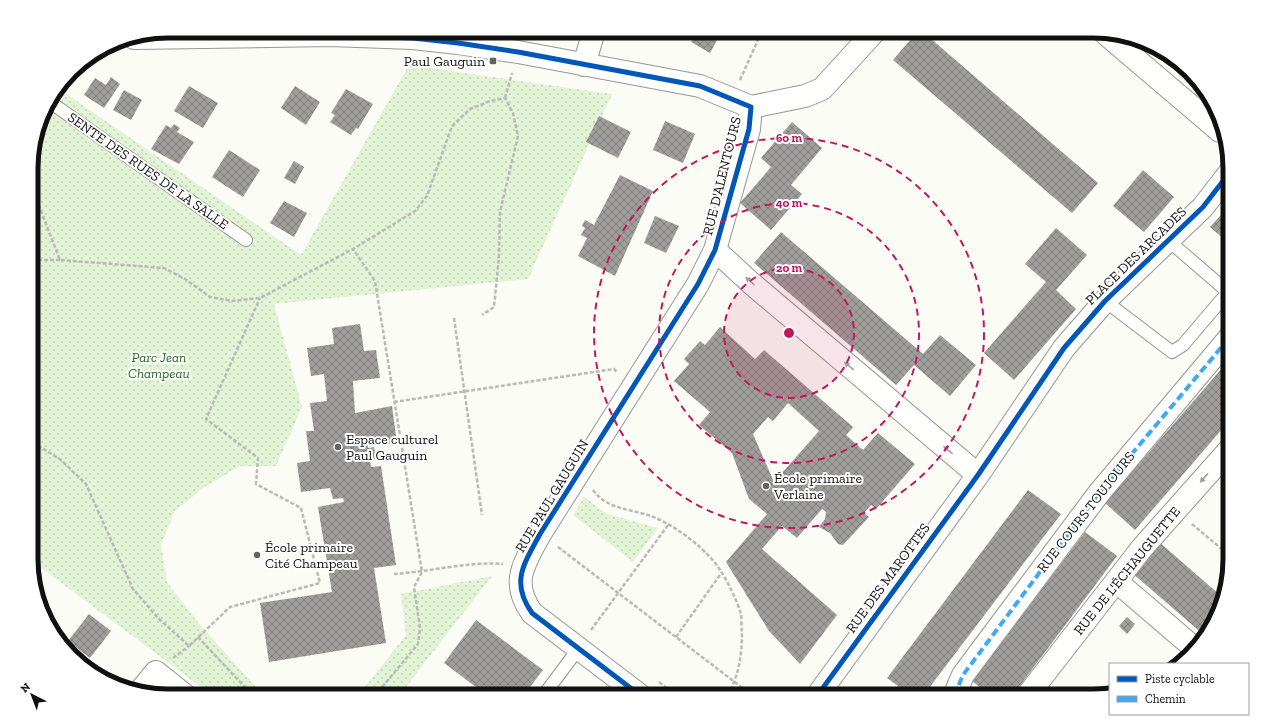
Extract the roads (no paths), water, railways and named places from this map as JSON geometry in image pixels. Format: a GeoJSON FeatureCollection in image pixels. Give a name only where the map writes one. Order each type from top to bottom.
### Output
{"type":"FeatureCollection","features":[{"type":"Feature","properties":{"kind":"street"},"geometry":{"type":"LineString","coordinates":[[408,38],[465,44],[700,86],[742,102]]}},
{"type":"Feature","properties":{"kind":"street"},"geometry":{"type":"LineString","coordinates":[[584,65],[592,38]]}},
{"type":"Feature","properties":{"kind":"street","name":"RUE D'ALENTOURS"},"geometry":{"type":"LineString","coordinates":[[869,38],[822,90],[805,96],[742,102],[749,130],[715,250],[751,283],[978,475]]}},
{"type":"Feature","properties":{"kind":"street"},"geometry":{"type":"LineString","coordinates":[[1112,39],[1216,128]]}},
{"type":"Feature","properties":{"kind":"street","name":"PLACE DES ARCADES"},"geometry":{"type":"LineString","coordinates":[[978,475],[1064,348],[1105,301],[1203,207],[1223,181]]}},
{"type":"Feature","properties":{"kind":"street","name":"RUE PAUL GAUGUIN"},"geometry":{"type":"LineString","coordinates":[[632,689],[532,612],[524,601],[520,578],[523,567],[540,534],[698,284],[715,250]]}},
{"type":"Feature","properties":{"kind":"street","name":"RUE COURS TOUJOURS"},"geometry":{"type":"LineString","coordinates":[[957,689],[963,675],[1099,492],[1223,345]]}},
{"type":"Feature","properties":{"kind":"street","name":"RUE DE L'ÉCHAUGUETTE"},"geometry":{"type":"LineString","coordinates":[[1032,689],[1116,581],[1223,457]]}},
{"type":"Feature","properties":{"kind":"street","name":"RUE DES MAROTTES"},"geometry":{"type":"LineString","coordinates":[[822,689],[978,475]]}},
{"type":"Feature","properties":{"kind":"street"},"geometry":{"type":"LineString","coordinates":[[1116,581],[1190,645]]}},
{"type":"Feature","properties":{"kind":"street"},"geometry":{"type":"LineString","coordinates":[[144,687],[156,672],[177,689]]}},
{"type":"Feature","properties":{"kind":"lane","name":"SENTE DES RUES DE LA SALLE"},"geometry":{"type":"LineString","coordinates":[[54,105],[246,240]]}},
{"type":"Feature","properties":{"kind":"lane"},"geometry":{"type":"LineString","coordinates":[[1169,241],[1223,288]]}},
{"type":"Feature","properties":{"kind":"lane"},"geometry":{"type":"LineString","coordinates":[[1105,301],[1172,352],[1183,345],[1223,298]]}},
{"type":"Feature","properties":{"kind":"lane"},"geometry":{"type":"LineString","coordinates":[[548,689],[579,648]]}},
{"type":"Feature","properties":{"kind":"place","name":"Paul Gauguin"},"geometry":{"type":"Point","coordinates":[493,61]}},
{"type":"Feature","properties":{"kind":"place","name":"Espace culturel Paul Gauguin"},"geometry":{"type":"Point","coordinates":[338,447]}},
{"type":"Feature","properties":{"kind":"place","name":"École primaire Verlaine"},"geometry":{"type":"Point","coordinates":[766,486]}},
{"type":"Feature","properties":{"kind":"place","name":"École primaire Cité Champeau"},"geometry":{"type":"Point","coordinates":[257,555]}},
{"type":"Feature","properties":{"kind":"park label","name":"Parc Jean Champeau"},"geometry":{"type":"Point","coordinates":[159,366]}}]}
